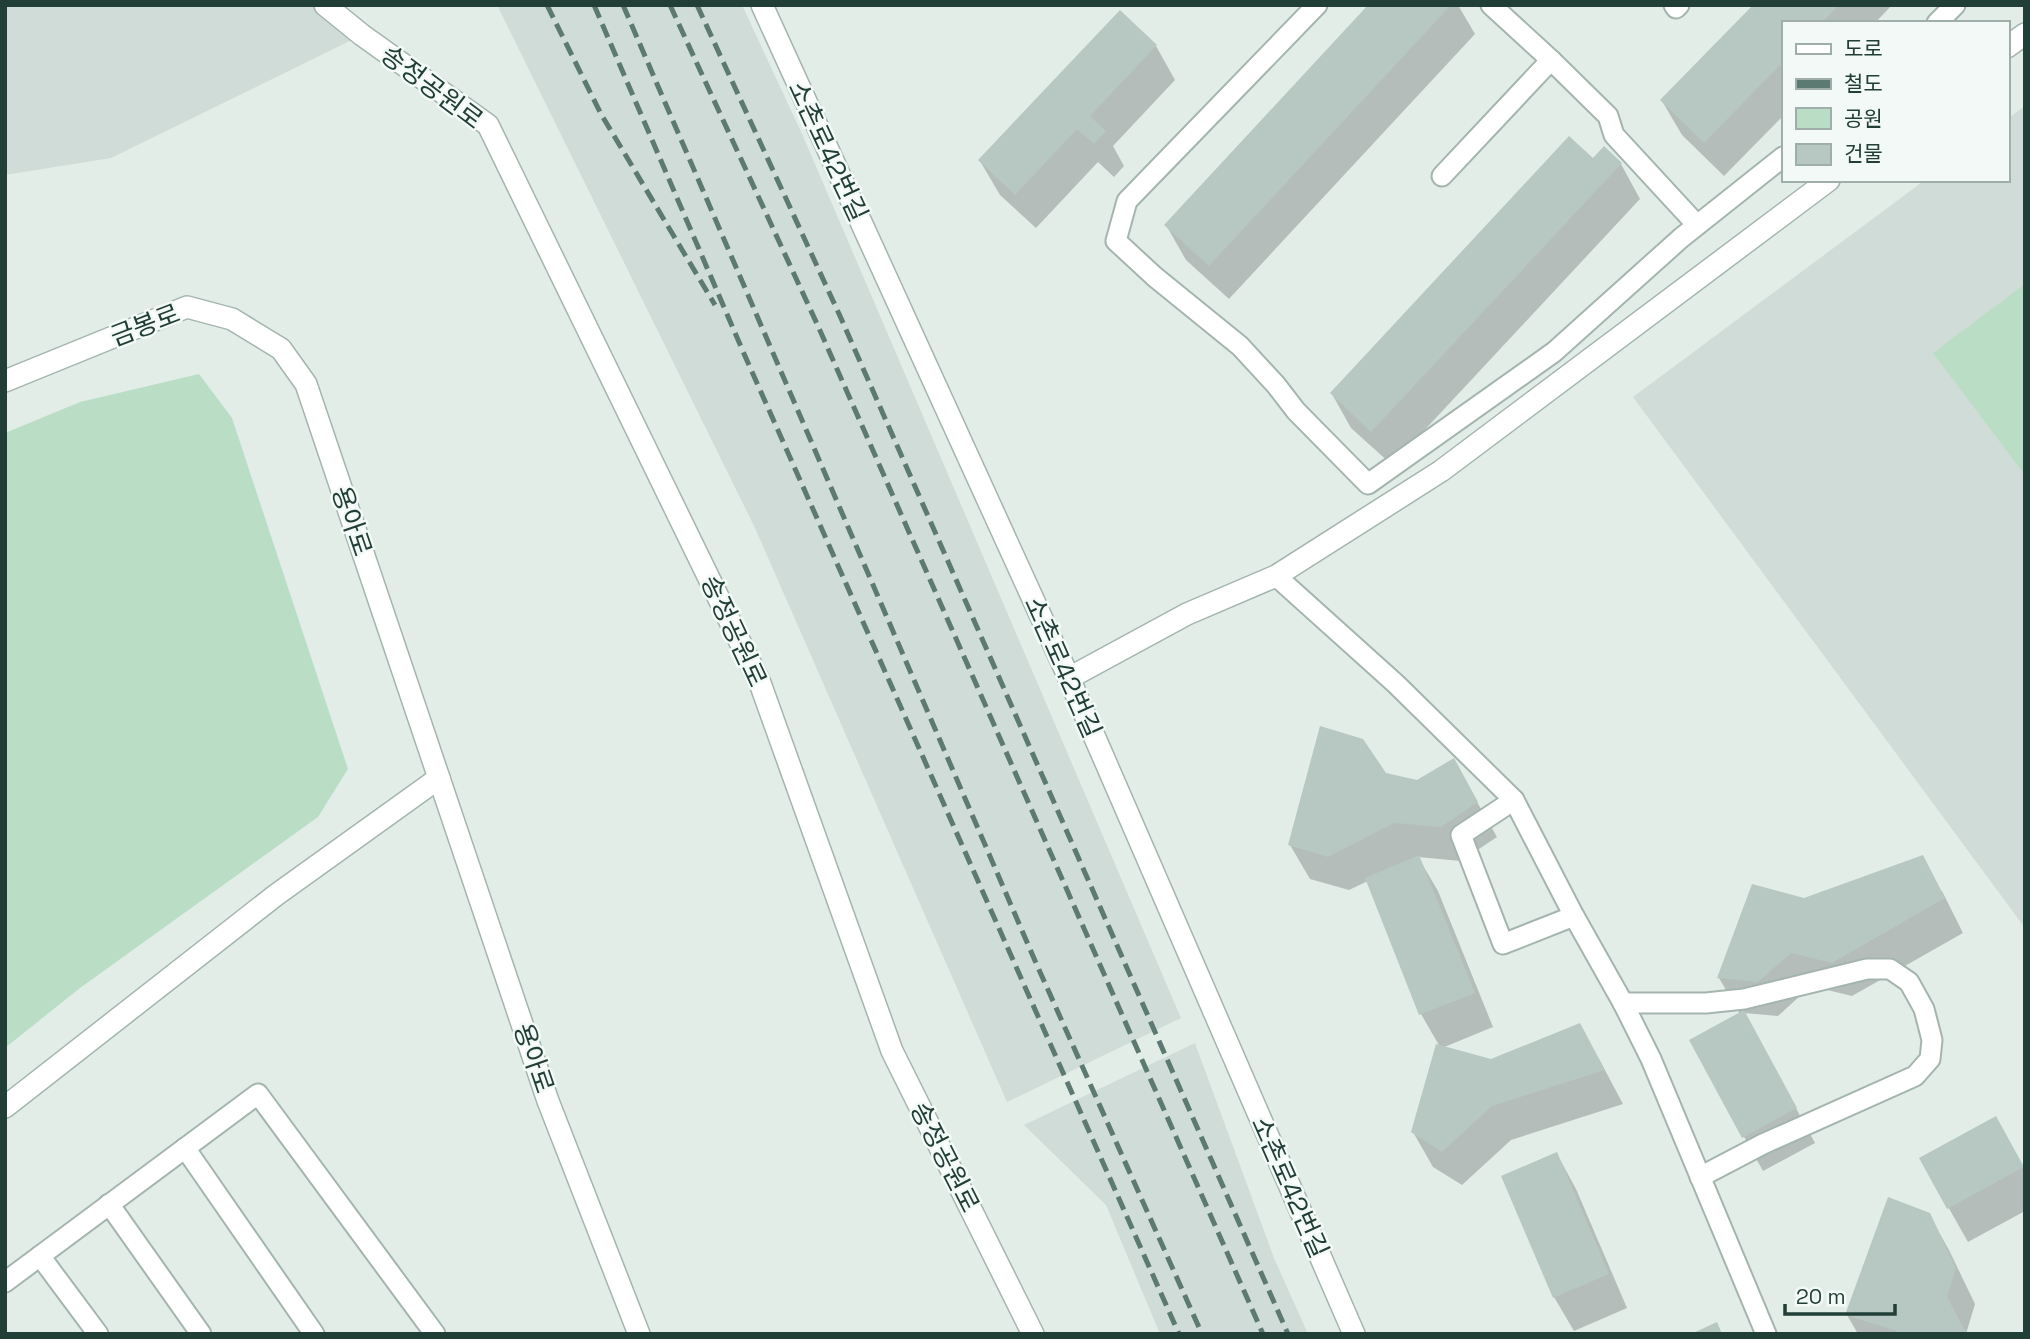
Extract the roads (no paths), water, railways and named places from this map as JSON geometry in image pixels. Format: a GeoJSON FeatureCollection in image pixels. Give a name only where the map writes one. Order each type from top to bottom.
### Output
{"type":"FeatureCollection","features":[{"type":"Feature","properties":{"kind":"street","name":"송정공원로"},"geometry":{"type":"LineString","coordinates":[[325,5],[362,35],[488,125],[760,683],[892,1051],[1033,1334]]}},
{"type":"Feature","properties":{"kind":"street","name":"소촌로42번길"},"geometry":{"type":"LineString","coordinates":[[762,5],[1069,678],[1354,1334]]}},
{"type":"Feature","properties":{"kind":"street"},"geometry":{"type":"LineString","coordinates":[[2009,46],[2025,34]]}},
{"type":"Feature","properties":{"kind":"street"},"geometry":{"type":"LineString","coordinates":[[1069,678],[1187,614],[1276,576],[1441,471],[1826,182]]}},
{"type":"Feature","properties":{"kind":"street","name":"금봉로"},"geometry":{"type":"LineString","coordinates":[[5,381],[187,307],[232,319],[281,349],[306,384]]}},
{"type":"Feature","properties":{"kind":"street","name":"용아로"},"geometry":{"type":"LineString","coordinates":[[306,384],[548,1101],[639,1334]]}},
{"type":"Feature","properties":{"kind":"street"},"geometry":{"type":"LineString","coordinates":[[5,1107],[276,895],[439,778]]}},
{"type":"Feature","properties":{"kind":"lane"},"geometry":{"type":"LineString","coordinates":[[1317,5],[1126,201],[1116,241],[1155,277],[1240,346],[1297,411],[1368,484],[1554,352],[1697,225],[1782,158]]}},
{"type":"Feature","properties":{"kind":"lane"},"geometry":{"type":"LineString","coordinates":[[1491,5],[1608,116],[1614,135],[1697,225]]}},
{"type":"Feature","properties":{"kind":"lane"},"geometry":{"type":"LineString","coordinates":[[1939,21],[1955,5]]}},
{"type":"Feature","properties":{"kind":"lane"},"geometry":{"type":"LineString","coordinates":[[1442,176],[1551,60]]}},
{"type":"Feature","properties":{"kind":"lane"},"geometry":{"type":"LineString","coordinates":[[1276,576],[1396,684],[1514,800],[1651,1059],[1766,1334]]}},
{"type":"Feature","properties":{"kind":"lane"},"geometry":{"type":"LineString","coordinates":[[1514,800],[1461,835],[1503,944],[1574,916]]}},
{"type":"Feature","properties":{"kind":"lane"},"geometry":{"type":"LineString","coordinates":[[1623,1003],[1706,1003],[1744,999],[1867,969],[1890,970],[1909,982],[1924,1009],[1932,1040],[1930,1059],[1914,1076],[1763,1144],[1700,1177]]}},
{"type":"Feature","properties":{"kind":"lane"},"geometry":{"type":"LineString","coordinates":[[5,1282],[258,1094],[427,1331]]}},
{"type":"Feature","properties":{"kind":"lane"},"geometry":{"type":"LineString","coordinates":[[185,1148],[314,1334]]}},
{"type":"Feature","properties":{"kind":"lane"},"geometry":{"type":"LineString","coordinates":[[109,1205],[201,1334]]}},
{"type":"Feature","properties":{"kind":"lane"},"geometry":{"type":"LineString","coordinates":[[40,1256],[98,1334]]}},
{"type":"Feature","properties":{"kind":"railway"},"geometry":{"type":"LineString","coordinates":[[547,5],[601,114],[715,305]]}},
{"type":"Feature","properties":{"kind":"railway"},"geometry":{"type":"LineString","coordinates":[[594,5],[745,356],[1179,1334]]}},
{"type":"Feature","properties":{"kind":"railway"},"geometry":{"type":"LineString","coordinates":[[623,5],[1036,963],[1202,1334]]}},
{"type":"Feature","properties":{"kind":"railway"},"geometry":{"type":"LineString","coordinates":[[670,5],[818,326],[1263,1334]]}},
{"type":"Feature","properties":{"kind":"railway"},"geometry":{"type":"LineString","coordinates":[[697,5],[840,316],[1288,1334]]}}]}
